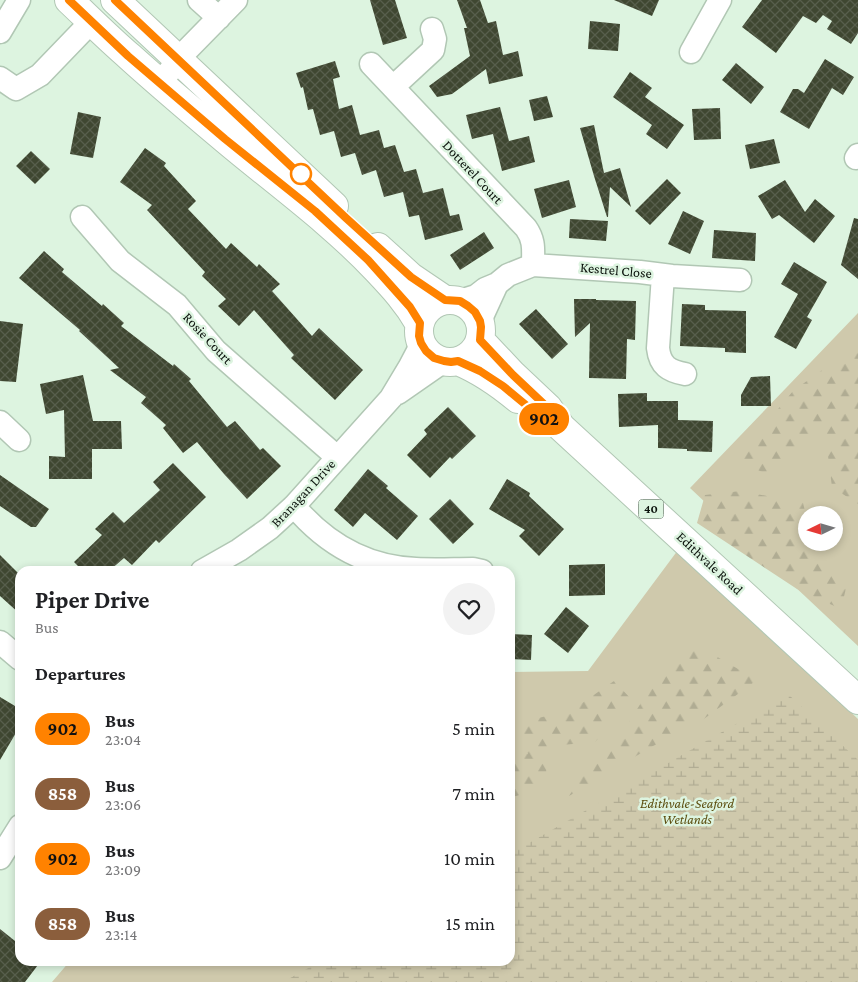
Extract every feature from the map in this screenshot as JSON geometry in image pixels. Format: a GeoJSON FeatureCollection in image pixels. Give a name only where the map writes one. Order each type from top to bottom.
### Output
{"type":"FeatureCollection","features":[{"type":"Feature","properties":{"kind":"highway","name":"40"},"geometry":{"type":"LineString","coordinates":[[69,0],[128,56],[225,139],[300,199],[368,260],[410,307],[426,351],[434,358],[451,361]]}},
{"type":"Feature","properties":{"kind":"highway","name":"40"},"geometry":{"type":"LineString","coordinates":[[115,0],[417,282],[468,306],[475,312],[480,330]]}},
{"type":"Feature","properties":{"kind":"highway"},"geometry":{"type":"LineString","coordinates":[[420,333],[423,315],[429,308],[436,302],[453,300]]}},
{"type":"Feature","properties":{"kind":"highway"},"geometry":{"type":"LineString","coordinates":[[451,361],[465,358],[472,353],[480,330]]}},
{"type":"Feature","properties":{"kind":"highway","name":"Edithvale Road"},"geometry":{"type":"LineString","coordinates":[[480,330],[513,375],[548,408],[561,427],[854,690]]}},
{"type":"Feature","properties":{"kind":"highway","name":"Edithvale Road"},"geometry":{"type":"LineString","coordinates":[[451,361],[480,371],[503,386],[538,415],[561,427]]}},
{"type":"Feature","properties":{"kind":"street"},"geometry":{"type":"LineString","coordinates":[[0,32],[19,0]]}},
{"type":"Feature","properties":{"kind":"street"},"geometry":{"type":"LineString","coordinates":[[199,0],[219,18]]}},
{"type":"Feature","properties":{"kind":"street"},"geometry":{"type":"LineString","coordinates":[[160,83],[179,59],[236,0]]}},
{"type":"Feature","properties":{"kind":"street"},"geometry":{"type":"LineString","coordinates":[[690,52],[720,0]]}},
{"type":"Feature","properties":{"kind":"street"},"geometry":{"type":"LineString","coordinates":[[0,78],[16,89],[40,75],[92,21]]}},
{"type":"Feature","properties":{"kind":"street"},"geometry":{"type":"LineString","coordinates":[[394,87],[433,50],[435,40],[432,29]]}},
{"type":"Feature","properties":{"kind":"street","name":"Dotterel Court"},"geometry":{"type":"LineString","coordinates":[[372,64],[526,228],[534,244],[533,265]]}},
{"type":"Feature","properties":{"kind":"street","name":"Rosie Court"},"geometry":{"type":"LineString","coordinates":[[82,217],[120,261],[177,305],[216,351],[337,457]]}},
{"type":"Feature","properties":{"kind":"street","name":"Kestrel Close"},"geometry":{"type":"LineString","coordinates":[[453,300],[476,296],[508,275],[533,265],[740,280]]}},
{"type":"Feature","properties":{"kind":"street"},"geometry":{"type":"LineString","coordinates":[[663,275],[659,355],[665,366],[675,372],[685,374]]}},
{"type":"Feature","properties":{"kind":"street"},"geometry":{"type":"LineString","coordinates":[[480,330],[496,284]]}},
{"type":"Feature","properties":{"kind":"street","name":"Branagan Drive"},"geometry":{"type":"LineString","coordinates":[[211,566],[239,550],[270,528],[294,506],[390,398],[419,349],[420,333]]}},
{"type":"Feature","properties":{"kind":"street","name":"Branagan Drive"},"geometry":{"type":"LineString","coordinates":[[390,398],[451,361]]}},
{"type":"Feature","properties":{"kind":"street"},"geometry":{"type":"LineString","coordinates":[[294,506],[323,535],[357,556],[392,566]]}},
{"type":"Feature","properties":{"kind":"street"},"geometry":{"type":"LineString","coordinates":[[0,858],[15,834]]}},
{"type":"Feature","properties":{"kind":"green space"},"geometry":{"type":"Polygon","coordinates":[[[858,313],[858,646],[690,488],[858,313]]]}},
{"type":"Feature","properties":{"kind":"green space"},"geometry":{"type":"Polygon","coordinates":[[[854,347],[858,354],[858,504],[832,487],[824,425],[774,477],[741,463],[769,420],[793,391],[854,347]]]}},
{"type":"Feature","properties":{"kind":"green space"},"geometry":{"type":"Polygon","coordinates":[[[741,491],[803,503],[804,506],[798,506],[798,551],[815,551],[818,562],[847,584],[841,609],[797,589],[697,523],[705,495],[741,491]]]}},
{"type":"Feature","properties":{"kind":"green space","name":"Edithvale-Seaford Wetlands"},"geometry":{"type":"Polygon","coordinates":[[[678,550],[858,719],[858,982],[52,982],[66,966],[515,966],[515,672],[588,671],[678,550]]]}},
{"type":"Feature","properties":{"kind":"green space"},"geometry":{"type":"Polygon","coordinates":[[[695,644],[757,680],[697,724],[653,746],[569,796],[588,766],[629,722],[661,671],[695,644]]]}},
{"type":"Feature","properties":{"kind":"green space"},"geometry":{"type":"Polygon","coordinates":[[[614,681],[632,700],[595,742],[550,746],[544,787],[515,796],[515,755],[528,754],[515,728],[515,724],[572,710],[614,681]]]}},
{"type":"Feature","properties":{"kind":"green space","name":"Edithvale-Seaford Wetlands"},"geometry":{"type":"Polygon","coordinates":[[[788,694],[858,760],[858,982],[283,982],[312,966],[515,966],[515,851],[788,694]]]}},
{"type":"Feature","properties":{"kind":"building"},"geometry":{"type":"Polygon","coordinates":[[[370,0],[395,0],[407,38],[383,45],[370,0]]]}},
{"type":"Feature","properties":{"kind":"building"},"geometry":{"type":"Polygon","coordinates":[[[457,0],[480,0],[488,23],[496,21],[503,55],[518,51],[523,76],[489,84],[486,69],[452,94],[437,97],[429,86],[470,56],[464,28],[467,28],[457,0]]]}},
{"type":"Feature","properties":{"kind":"building"},"geometry":{"type":"Polygon","coordinates":[[[614,0],[659,0],[652,16],[614,0]]]}},
{"type":"Feature","properties":{"kind":"building"},"geometry":{"type":"Polygon","coordinates":[[[762,0],[858,0],[858,33],[851,44],[827,29],[832,21],[823,15],[816,23],[803,16],[776,53],[742,27],[762,0]]]}},
{"type":"Feature","properties":{"kind":"building"},"geometry":{"type":"Polygon","coordinates":[[[590,21],[620,24],[618,51],[588,49],[590,21]]]}},
{"type":"Feature","properties":{"kind":"building"},"geometry":{"type":"Polygon","coordinates":[[[825,59],[854,77],[843,95],[832,88],[809,129],[780,112],[793,89],[798,89],[804,93],[825,59]]]}},
{"type":"Feature","properties":{"kind":"building"},"geometry":{"type":"Polygon","coordinates":[[[335,61],[340,77],[333,79],[339,109],[352,105],[360,135],[379,130],[384,148],[395,145],[404,172],[416,169],[423,193],[443,188],[450,216],[459,214],[463,230],[425,240],[419,215],[409,217],[403,192],[384,197],[376,170],[362,175],[355,153],[341,157],[334,131],[320,135],[313,109],[308,110],[303,87],[301,88],[296,73],[335,61]]]}},
{"type":"Feature","properties":{"kind":"building"},"geometry":{"type":"Polygon","coordinates":[[[736,63],[764,87],[751,104],[722,80],[736,63]]]}},
{"type":"Feature","properties":{"kind":"building"},"geometry":{"type":"Polygon","coordinates":[[[630,72],[652,88],[645,97],[684,125],[667,149],[646,134],[652,125],[613,97],[630,72]]]}},
{"type":"Feature","properties":{"kind":"building"},"geometry":{"type":"Polygon","coordinates":[[[547,96],[553,117],[534,121],[529,100],[547,96]]]}},
{"type":"Feature","properties":{"kind":"building"},"geometry":{"type":"Polygon","coordinates":[[[500,107],[509,141],[529,136],[535,162],[502,171],[493,134],[472,139],[466,115],[500,107]]]}},
{"type":"Feature","properties":{"kind":"building"},"geometry":{"type":"Polygon","coordinates":[[[720,108],[721,139],[694,140],[692,109],[720,108]]]}},
{"type":"Feature","properties":{"kind":"building"},"geometry":{"type":"Polygon","coordinates":[[[78,112],[101,117],[93,158],[70,154],[78,112]]]}},
{"type":"Feature","properties":{"kind":"building"},"geometry":{"type":"Polygon","coordinates":[[[594,125],[604,173],[620,168],[631,207],[610,187],[608,217],[580,128],[594,125]]]}},
{"type":"Feature","properties":{"kind":"building"},"geometry":{"type":"Polygon","coordinates":[[[774,139],[780,163],[750,169],[745,145],[774,139]]]}},
{"type":"Feature","properties":{"kind":"building"},"geometry":{"type":"Polygon","coordinates":[[[145,148],[166,163],[164,166],[196,201],[188,209],[226,249],[231,243],[257,267],[259,264],[280,284],[272,291],[312,336],[319,328],[363,370],[335,400],[291,358],[294,355],[254,310],[239,326],[218,306],[226,299],[202,276],[205,272],[147,210],[152,205],[120,182],[145,148]]]}},
{"type":"Feature","properties":{"kind":"building"},"geometry":{"type":"Polygon","coordinates":[[[31,151],[50,169],[35,184],[16,166],[31,151]]]}},
{"type":"Feature","properties":{"kind":"building"},"geometry":{"type":"Polygon","coordinates":[[[667,179],[681,193],[650,225],[635,211],[667,179]]]}},
{"type":"Feature","properties":{"kind":"building"},"geometry":{"type":"Polygon","coordinates":[[[569,180],[576,207],[542,218],[534,189],[569,180]]]}},
{"type":"Feature","properties":{"kind":"building"},"geometry":{"type":"Polygon","coordinates":[[[785,180],[805,212],[815,199],[835,216],[814,243],[779,215],[772,219],[758,196],[785,180]]]}},
{"type":"Feature","properties":{"kind":"building"},"geometry":{"type":"Polygon","coordinates":[[[683,211],[704,221],[690,254],[668,244],[683,211]]]}},
{"type":"Feature","properties":{"kind":"building"},"geometry":{"type":"Polygon","coordinates":[[[854,218],[858,219],[858,279],[841,265],[854,218]]]}},
{"type":"Feature","properties":{"kind":"building"},"geometry":{"type":"Polygon","coordinates":[[[570,219],[608,221],[606,241],[569,238],[570,219]]]}},
{"type":"Feature","properties":{"kind":"building"},"geometry":{"type":"Polygon","coordinates":[[[714,230],[756,233],[755,261],[712,258],[714,230]]]}},
{"type":"Feature","properties":{"kind":"building"},"geometry":{"type":"Polygon","coordinates":[[[484,232],[494,248],[460,270],[450,255],[484,232]]]}},
{"type":"Feature","properties":{"kind":"building"},"geometry":{"type":"Polygon","coordinates":[[[44,251],[64,269],[62,272],[124,323],[121,326],[173,366],[174,364],[191,379],[189,381],[227,427],[235,421],[260,450],[263,448],[281,466],[247,499],[197,442],[183,453],[163,428],[166,425],[141,403],[146,397],[110,370],[119,368],[80,330],[19,278],[44,251]]]}},
{"type":"Feature","properties":{"kind":"building"},"geometry":{"type":"Polygon","coordinates":[[[794,262],[827,282],[807,317],[812,320],[796,349],[774,337],[798,294],[781,284],[794,262]]]}},
{"type":"Feature","properties":{"kind":"building"},"geometry":{"type":"Polygon","coordinates":[[[574,299],[636,301],[635,340],[627,339],[626,379],[589,378],[590,323],[575,337],[574,299]]]}},
{"type":"Feature","properties":{"kind":"building"},"geometry":{"type":"Polygon","coordinates":[[[682,304],[705,305],[705,310],[746,311],[746,353],[725,352],[725,348],[680,346],[682,304]]]}},
{"type":"Feature","properties":{"kind":"building"},"geometry":{"type":"Polygon","coordinates":[[[536,309],[568,344],[552,359],[519,324],[536,309]]]}},
{"type":"Feature","properties":{"kind":"building"},"geometry":{"type":"Polygon","coordinates":[[[0,321],[23,324],[16,382],[0,381],[0,321]]]}},
{"type":"Feature","properties":{"kind":"building"},"geometry":{"type":"Polygon","coordinates":[[[83,375],[93,421],[121,421],[122,449],[92,449],[92,479],[49,479],[49,456],[65,457],[64,410],[46,414],[40,384],[83,375]]]}},
{"type":"Feature","properties":{"kind":"building"},"geometry":{"type":"Polygon","coordinates":[[[770,376],[771,406],[741,406],[741,395],[751,377],[770,376]]]}},
{"type":"Feature","properties":{"kind":"building"},"geometry":{"type":"Polygon","coordinates":[[[647,393],[647,401],[678,401],[678,420],[713,421],[712,452],[658,448],[658,425],[619,427],[618,394],[647,393]]]}},
{"type":"Feature","properties":{"kind":"building"},"geometry":{"type":"Polygon","coordinates":[[[448,407],[476,436],[452,459],[450,457],[430,478],[407,455],[427,434],[424,430],[448,407]]]}},
{"type":"Feature","properties":{"kind":"building"},"geometry":{"type":"Polygon","coordinates":[[[173,463],[206,497],[159,543],[156,540],[132,565],[124,558],[115,566],[78,566],[74,562],[102,535],[95,529],[113,512],[124,523],[160,490],[153,482],[173,463]]]}},
{"type":"Feature","properties":{"kind":"building"},"geometry":{"type":"Polygon","coordinates":[[[368,469],[388,486],[386,488],[418,516],[397,540],[365,513],[353,527],[334,510],[368,469]]]}},
{"type":"Feature","properties":{"kind":"building"},"geometry":{"type":"Polygon","coordinates":[[[0,475],[49,509],[36,527],[31,527],[0,506],[0,475]]]}},
{"type":"Feature","properties":{"kind":"building"},"geometry":{"type":"Polygon","coordinates":[[[507,479],[530,493],[529,496],[564,529],[539,556],[519,536],[525,530],[489,509],[507,479]]]}},
{"type":"Feature","properties":{"kind":"building"},"geometry":{"type":"Polygon","coordinates":[[[450,499],[474,524],[453,544],[429,519],[450,499]]]}},
{"type":"Feature","properties":{"kind":"building"},"geometry":{"type":"Polygon","coordinates":[[[0,555],[15,570],[15,610],[0,596],[0,555]]]}},
{"type":"Feature","properties":{"kind":"building"},"geometry":{"type":"Polygon","coordinates":[[[605,564],[605,595],[569,596],[569,565],[605,564]]]}},
{"type":"Feature","properties":{"kind":"building"},"geometry":{"type":"Polygon","coordinates":[[[566,607],[589,626],[568,653],[544,634],[566,607]]]}},
{"type":"Feature","properties":{"kind":"building"},"geometry":{"type":"Polygon","coordinates":[[[515,634],[532,635],[531,660],[515,659],[515,634]]]}},
{"type":"Feature","properties":{"kind":"building"},"geometry":{"type":"Polygon","coordinates":[[[0,697],[15,706],[15,734],[0,760],[0,697]]]}},
{"type":"Feature","properties":{"kind":"building"},"geometry":{"type":"Polygon","coordinates":[[[0,929],[15,941],[15,966],[37,966],[25,982],[0,982],[0,929]]]}},
{"type":"Feature","properties":{"kind":"bus line","name":"902"},"geometry":{"type":"LineString","coordinates":[[69,0],[128,56],[225,139],[315,211],[368,260],[410,307],[420,323],[419,336],[421,343],[434,358],[451,362],[458,361],[480,371],[503,386],[538,415],[561,427],[548,408],[480,340],[480,321],[475,312],[460,301],[445,300],[411,277],[115,0]]}}]}
